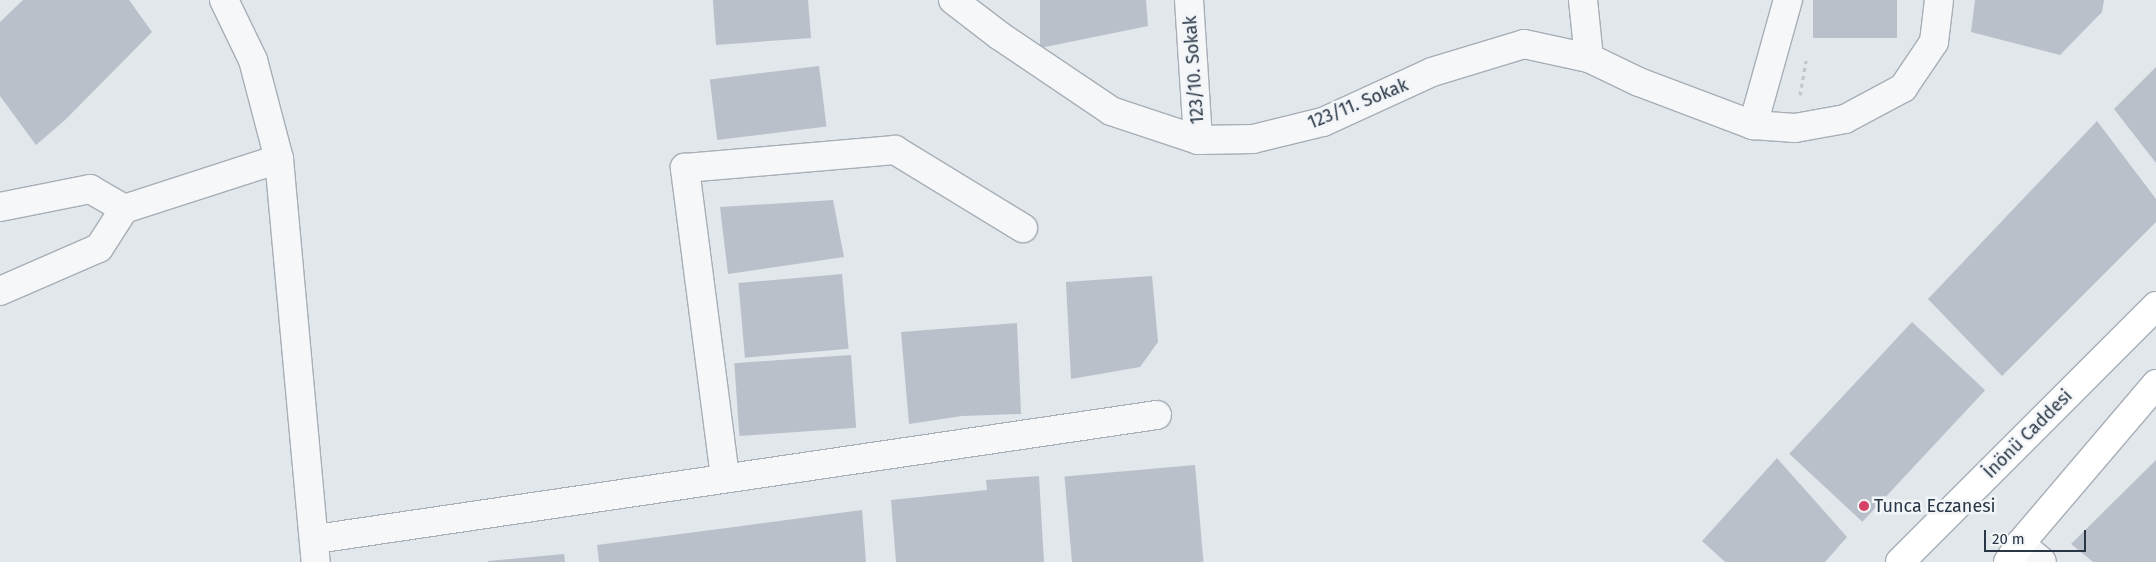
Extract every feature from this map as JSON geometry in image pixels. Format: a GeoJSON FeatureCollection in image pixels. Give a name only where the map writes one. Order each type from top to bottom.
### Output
{"type":"FeatureCollection","features":[{"type":"Feature","properties":{"kind":"main road","name":"İnönü Caddesi"},"geometry":{"type":"LineString","coordinates":[[1900,562],[2156,306]]}},
{"type":"Feature","properties":{"kind":"main road"},"geometry":{"type":"LineString","coordinates":[[2014,553],[2156,384]]}},
{"type":"Feature","properties":{"kind":"street"},"geometry":{"type":"LineString","coordinates":[[224,0],[253,60],[279,159],[316,550],[725,477],[1157,415]]}},
{"type":"Feature","properties":{"kind":"street","name":"123/11. Sokak"},"geometry":{"type":"LineString","coordinates":[[953,0],[1000,36],[1111,110],[1198,140],[1253,139],[1323,122],[1432,72],[1524,44],[1589,58],[1638,82],[1753,125],[1795,128],[1845,119],[1903,88],[1934,42],[1938,0]]}},
{"type":"Feature","properties":{"kind":"street","name":"123/10. Sokak"},"geometry":{"type":"LineString","coordinates":[[1189,0],[1198,140]]}},
{"type":"Feature","properties":{"kind":"street"},"geometry":{"type":"LineString","coordinates":[[1584,0],[1589,58]]}},
{"type":"Feature","properties":{"kind":"street"},"geometry":{"type":"LineString","coordinates":[[1753,125],[1788,0]]}},
{"type":"Feature","properties":{"kind":"street"},"geometry":{"type":"LineString","coordinates":[[725,477],[685,168],[895,150],[1023,228]]}},
{"type":"Feature","properties":{"kind":"street"},"geometry":{"type":"LineString","coordinates":[[0,291],[99,248],[124,209],[279,159]]}},
{"type":"Feature","properties":{"kind":"street"},"geometry":{"type":"LineString","coordinates":[[0,207],[90,190],[124,209]]}},
{"type":"Feature","properties":{"kind":"street"},"geometry":{"type":"LineString","coordinates":[[2014,553],[2042,562]]}},
{"type":"Feature","properties":{"kind":"building"},"geometry":{"type":"Polygon","coordinates":[[[23,0],[129,0],[152,32],[65,120],[36,145],[0,96],[0,22],[23,0]]]}},
{"type":"Feature","properties":{"kind":"building"},"geometry":{"type":"Polygon","coordinates":[[[713,0],[808,0],[811,38],[716,45],[713,0]]]}},
{"type":"Feature","properties":{"kind":"building"},"geometry":{"type":"Polygon","coordinates":[[[1040,0],[1146,0],[1148,26],[1040,48],[1040,0]]]}},
{"type":"Feature","properties":{"kind":"building"},"geometry":{"type":"Polygon","coordinates":[[[1813,0],[1897,0],[1897,38],[1813,38],[1813,0]]]}},
{"type":"Feature","properties":{"kind":"building"},"geometry":{"type":"Polygon","coordinates":[[[1975,0],[2104,0],[2102,12],[2060,55],[1971,32],[1975,0]]]}},
{"type":"Feature","properties":{"kind":"building"},"geometry":{"type":"Polygon","coordinates":[[[819,66],[826,127],[717,140],[710,79],[819,66]]]}},
{"type":"Feature","properties":{"kind":"building"},"geometry":{"type":"Polygon","coordinates":[[[2156,67],[2156,163],[2114,109],[2156,67]]]}},
{"type":"Feature","properties":{"kind":"building"},"geometry":{"type":"Polygon","coordinates":[[[2097,121],[2156,199],[2156,222],[2002,376],[1928,299],[2097,121]]]}},
{"type":"Feature","properties":{"kind":"building"},"geometry":{"type":"Polygon","coordinates":[[[833,200],[844,257],[728,274],[720,207],[833,200]]]}},
{"type":"Feature","properties":{"kind":"building"},"geometry":{"type":"Polygon","coordinates":[[[842,274],[849,349],[745,358],[738,283],[842,274]]]}},
{"type":"Feature","properties":{"kind":"building"},"geometry":{"type":"Polygon","coordinates":[[[1152,276],[1158,342],[1140,367],[1071,379],[1066,282],[1152,276]]]}},
{"type":"Feature","properties":{"kind":"building"},"geometry":{"type":"Polygon","coordinates":[[[1912,322],[1985,390],[1862,522],[1789,454],[1912,322]]]}},
{"type":"Feature","properties":{"kind":"building"},"geometry":{"type":"Polygon","coordinates":[[[1017,323],[1021,414],[962,416],[909,424],[901,332],[1017,323]]]}},
{"type":"Feature","properties":{"kind":"building"},"geometry":{"type":"Polygon","coordinates":[[[851,355],[856,428],[739,436],[734,363],[851,355]]]}},
{"type":"Feature","properties":{"kind":"building"},"geometry":{"type":"Polygon","coordinates":[[[1777,458],[1847,537],[1825,562],[1725,562],[1702,541],[1777,458]]]}},
{"type":"Feature","properties":{"kind":"building"},"geometry":{"type":"Polygon","coordinates":[[[2156,460],[2156,562],[2093,562],[2071,544],[2156,460]]]}},
{"type":"Feature","properties":{"kind":"building"},"geometry":{"type":"Polygon","coordinates":[[[1195,465],[1203,562],[1072,562],[1064,476],[1195,465]]]}},
{"type":"Feature","properties":{"kind":"building"},"geometry":{"type":"Polygon","coordinates":[[[1039,476],[1044,562],[896,562],[891,500],[987,490],[986,480],[1039,476]]]}},
{"type":"Feature","properties":{"kind":"building"},"geometry":{"type":"Polygon","coordinates":[[[862,510],[866,562],[599,562],[597,545],[862,510]]]}},
{"type":"Feature","properties":{"kind":"building"},"geometry":{"type":"Polygon","coordinates":[[[564,554],[565,562],[488,562],[488,561],[564,554]]]}},
{"type":"Feature","properties":{"kind":"place","name":"Tunca Eczanesi"},"geometry":{"type":"Point","coordinates":[1864,506]}}]}
